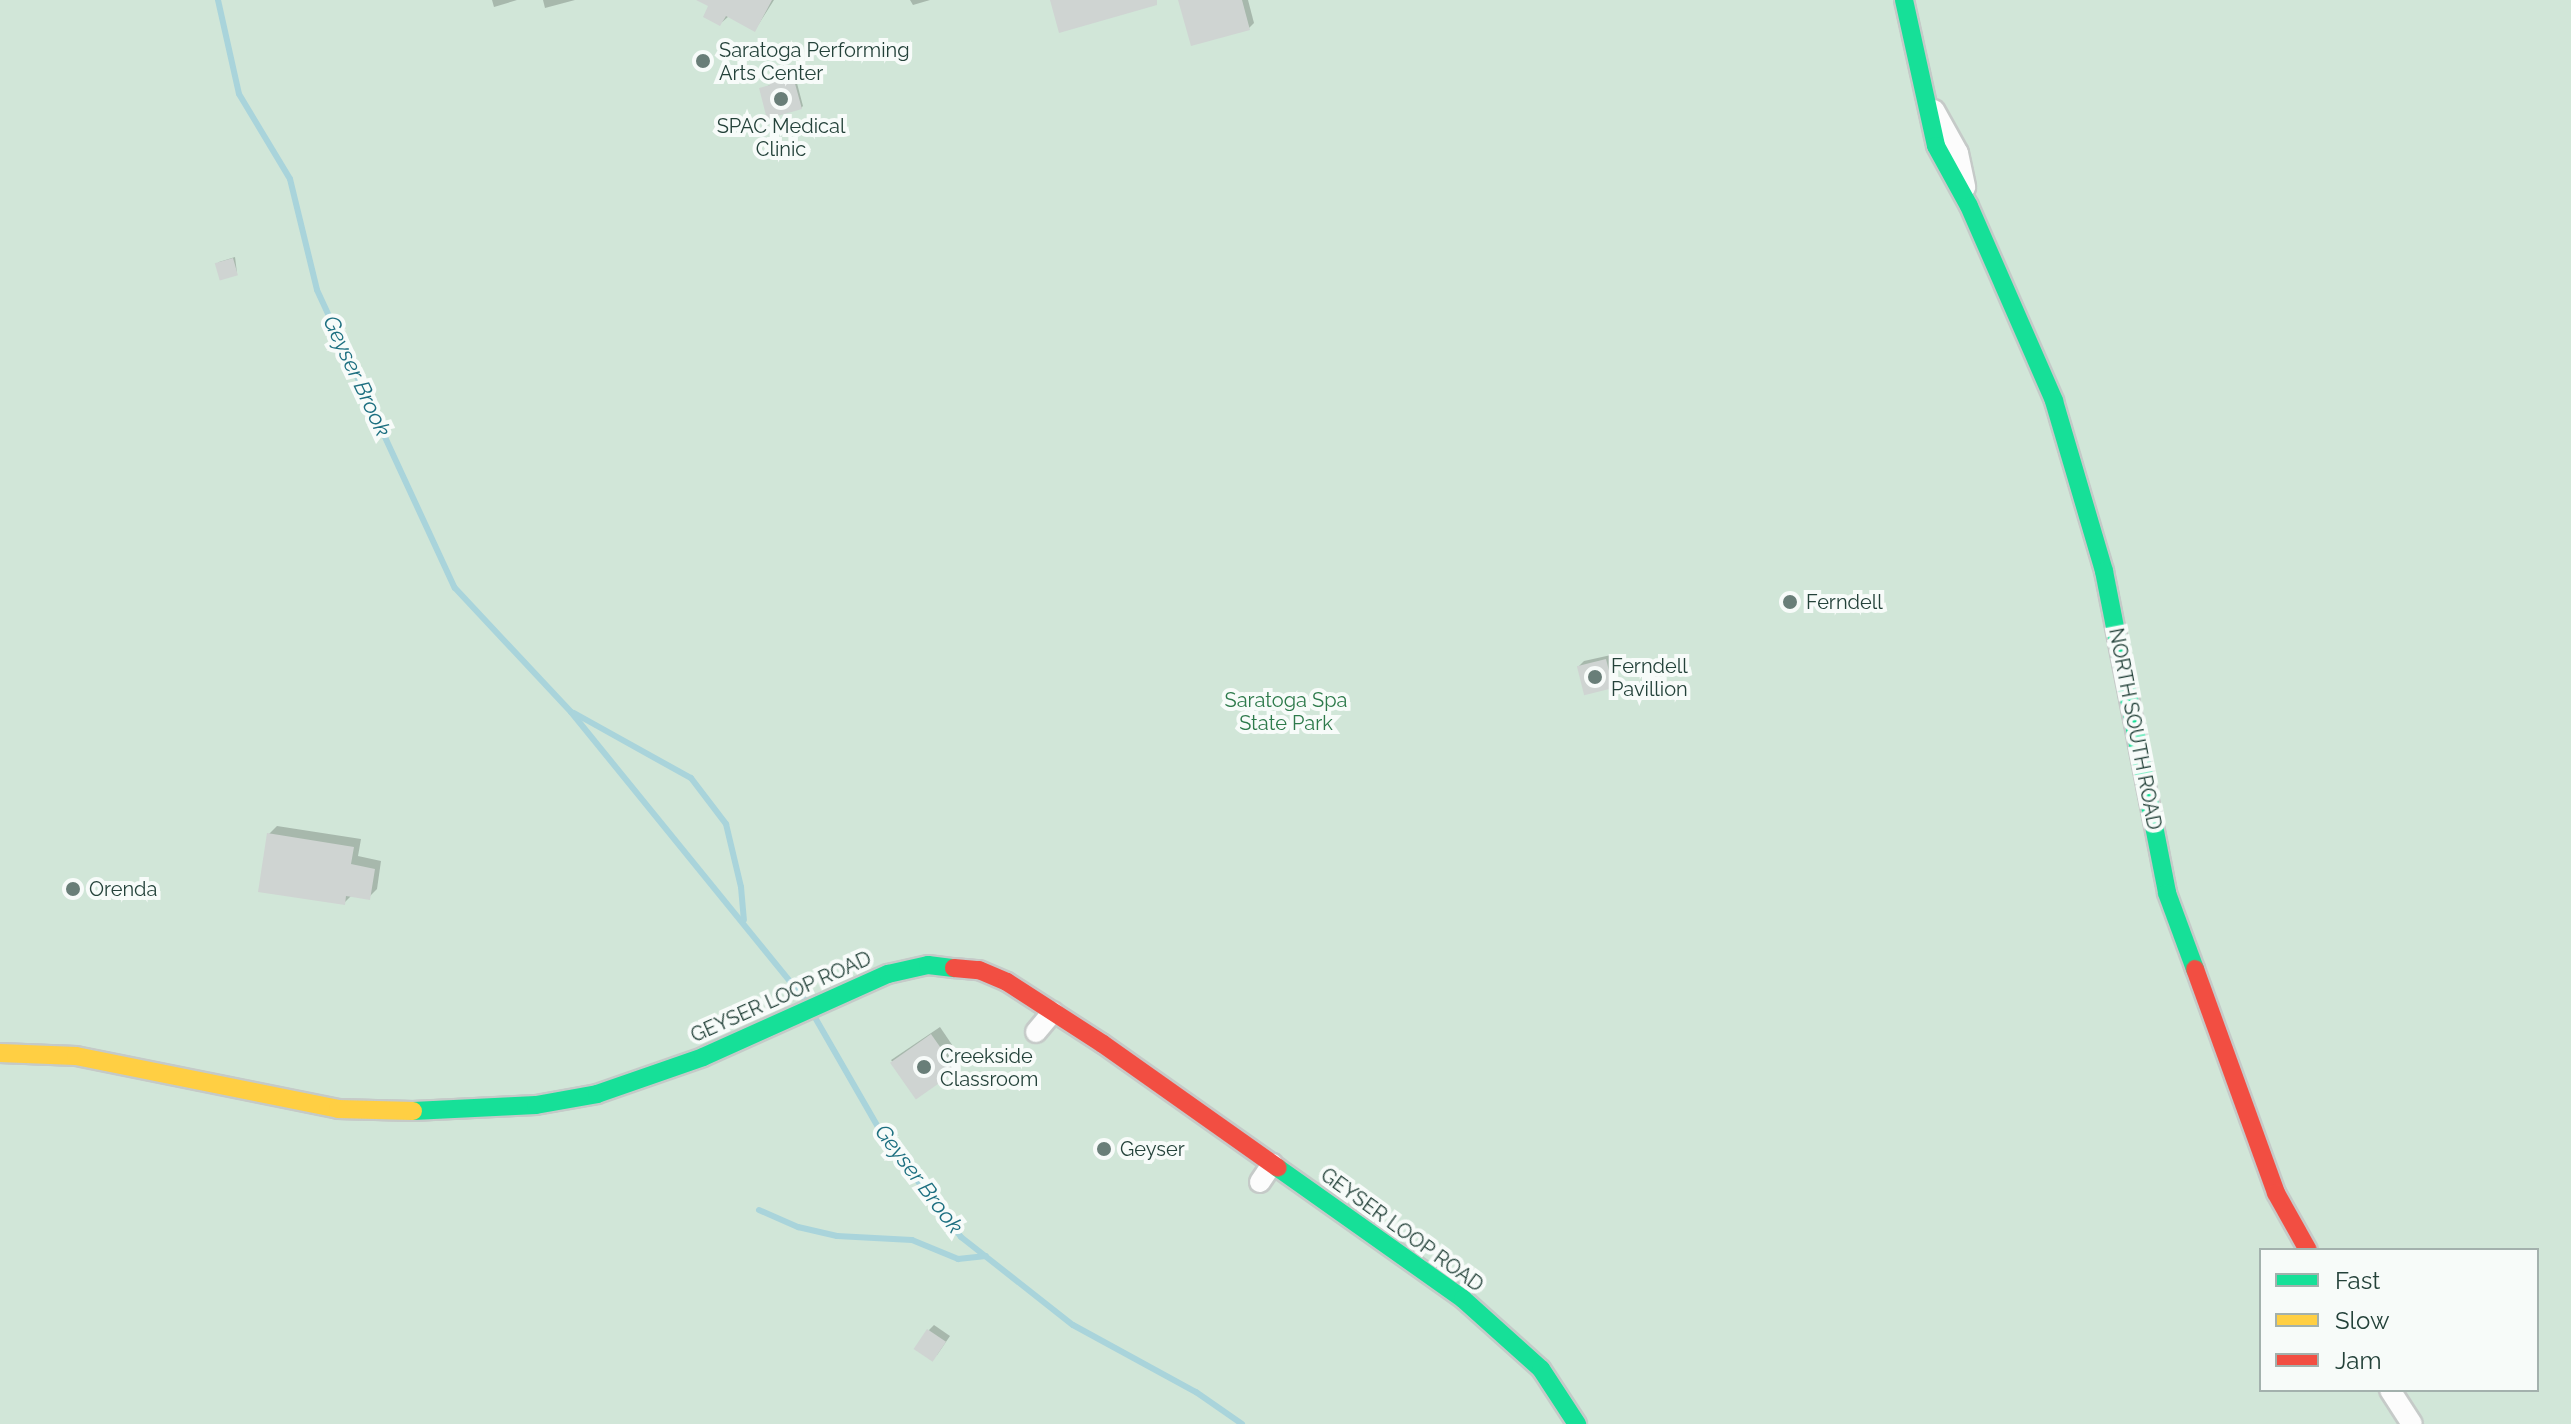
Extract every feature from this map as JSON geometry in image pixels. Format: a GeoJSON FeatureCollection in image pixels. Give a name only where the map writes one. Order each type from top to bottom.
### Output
{"type":"FeatureCollection","features":[{"type":"Feature","properties":{"kind":"street","name":"NORTH SOUTH ROAD"},"geometry":{"type":"LineString","coordinates":[[1904,0],[1929,102],[1958,153],[1969,206],[2054,401],[2098,549],[2167,893],[2276,1193],[2307,1248]]}},
{"type":"Feature","properties":{"kind":"street","name":"GEYSER LOOP ROAD"},"geometry":{"type":"LineString","coordinates":[[0,1053],[76,1056],[147,1069],[191,1082],[338,1109],[449,1112],[536,1105],[597,1094],[703,1057],[888,974],[928,965],[979,970],[1007,982],[1053,1012],[1463,1299],[1541,1369],[1577,1424]]}},
{"type":"Feature","properties":{"kind":"street"},"geometry":{"type":"LineString","coordinates":[[1036,1032],[1053,1012]]}},
{"type":"Feature","properties":{"kind":"street"},"geometry":{"type":"LineString","coordinates":[[1260,1182],[1272,1164]]}},
{"type":"Feature","properties":{"kind":"street"},"geometry":{"type":"LineString","coordinates":[[2391,1392],[2412,1424]]}},
{"type":"Feature","properties":{"kind":"green space","name":"Saratoga Spa State Park"},"geometry":{"type":"Polygon","coordinates":[[[0,0],[2571,0],[2571,1424],[0,1424],[0,0]]]}},
{"type":"Feature","properties":{"kind":"building"},"geometry":{"type":"Polygon","coordinates":[[[696,0],[772,0],[755,32],[726,16],[720,26],[703,17],[708,6],[696,0]]]}},
{"type":"Feature","properties":{"kind":"building"},"geometry":{"type":"Polygon","coordinates":[[[1050,0],[1157,0],[1157,5],[1059,33],[1050,0]]]}},
{"type":"Feature","properties":{"kind":"building"},"geometry":{"type":"Polygon","coordinates":[[[1178,0],[1242,0],[1250,30],[1191,46],[1178,0]]]}},
{"type":"Feature","properties":{"kind":"building","name":"SPAC Medical Clinic"},"geometry":{"type":"Polygon","coordinates":[[[791,69],[802,109],[767,119],[759,88],[770,85],[768,75],[791,69]]]}},
{"type":"Feature","properties":{"kind":"building"},"geometry":{"type":"Polygon","coordinates":[[[233,258],[238,275],[220,281],[215,263],[233,258]]]}},
{"type":"Feature","properties":{"kind":"building","name":"Ferndell Pavillion"},"geometry":{"type":"Polygon","coordinates":[[[1606,659],[1613,688],[1584,695],[1577,666],[1606,659]]]}},
{"type":"Feature","properties":{"kind":"building"},"geometry":{"type":"Polygon","coordinates":[[[267,833],[354,847],[351,864],[375,869],[370,900],[346,896],[345,905],[258,892],[267,833]]]}},
{"type":"Feature","properties":{"kind":"building","name":"Creekside Classroom"},"geometry":{"type":"Polygon","coordinates":[[[931,1034],[957,1071],[916,1100],[890,1063],[931,1034]]]}},
{"type":"Feature","properties":{"kind":"building"},"geometry":{"type":"Polygon","coordinates":[[[927,1329],[946,1342],[933,1362],[914,1349],[927,1329]]]}},
{"type":"Feature","properties":{"kind":"waterway","name":"Geyser Brook"},"geometry":{"type":"LineString","coordinates":[[218,0],[239,94],[290,179],[317,290],[455,588],[571,712],[806,1001]]}},
{"type":"Feature","properties":{"kind":"waterway","name":"Geyser Brook"},"geometry":{"type":"LineString","coordinates":[[574,713],[691,778],[726,824],[741,887],[744,920]]}},
{"type":"Feature","properties":{"kind":"waterway","name":"Geyser Brook"},"geometry":{"type":"LineString","coordinates":[[813,1014],[885,1139],[961,1237],[1073,1325],[1196,1392],[1242,1424]]}},
{"type":"Feature","properties":{"kind":"waterway"},"geometry":{"type":"LineString","coordinates":[[759,1210],[798,1227],[837,1236],[912,1240],[958,1259],[986,1256]]}},
{"type":"Feature","properties":{"kind":"traffic: fast"},"geometry":{"type":"LineString","coordinates":[[1904,0],[1936,146],[1969,206],[2054,401],[2104,571],[2167,893],[2195,969]]}},
{"type":"Feature","properties":{"kind":"traffic: fast"},"geometry":{"type":"LineString","coordinates":[[413,1111],[536,1105],[597,1094],[703,1057],[888,974],[928,965],[954,968]]}},
{"type":"Feature","properties":{"kind":"traffic: fast"},"geometry":{"type":"LineString","coordinates":[[1278,1168],[1463,1299],[1541,1369],[1577,1424]]}},
{"type":"Feature","properties":{"kind":"traffic: slow"},"geometry":{"type":"LineString","coordinates":[[0,1053],[76,1056],[338,1109],[413,1111]]}},
{"type":"Feature","properties":{"kind":"traffic: jam"},"geometry":{"type":"LineString","coordinates":[[954,968],[979,970],[1007,982],[1103,1044],[1278,1168]]}},
{"type":"Feature","properties":{"kind":"traffic: jam"},"geometry":{"type":"LineString","coordinates":[[2195,969],[2276,1193],[2307,1248]]}},
{"type":"Feature","properties":{"kind":"place","name":"Saratoga Performing Arts Center"},"geometry":{"type":"Point","coordinates":[703,61]}},
{"type":"Feature","properties":{"kind":"place","name":"SPAC Medical Clinic"},"geometry":{"type":"Point","coordinates":[781,99]}},
{"type":"Feature","properties":{"kind":"place","name":"Ferndell"},"geometry":{"type":"Point","coordinates":[1790,602]}},
{"type":"Feature","properties":{"kind":"place","name":"Ferndell Pavillion"},"geometry":{"type":"Point","coordinates":[1595,677]}},
{"type":"Feature","properties":{"kind":"place","name":"Orenda"},"geometry":{"type":"Point","coordinates":[73,889]}},
{"type":"Feature","properties":{"kind":"place","name":"Creekside Classroom"},"geometry":{"type":"Point","coordinates":[924,1067]}},
{"type":"Feature","properties":{"kind":"place","name":"Geyser"},"geometry":{"type":"Point","coordinates":[1104,1149]}}]}
